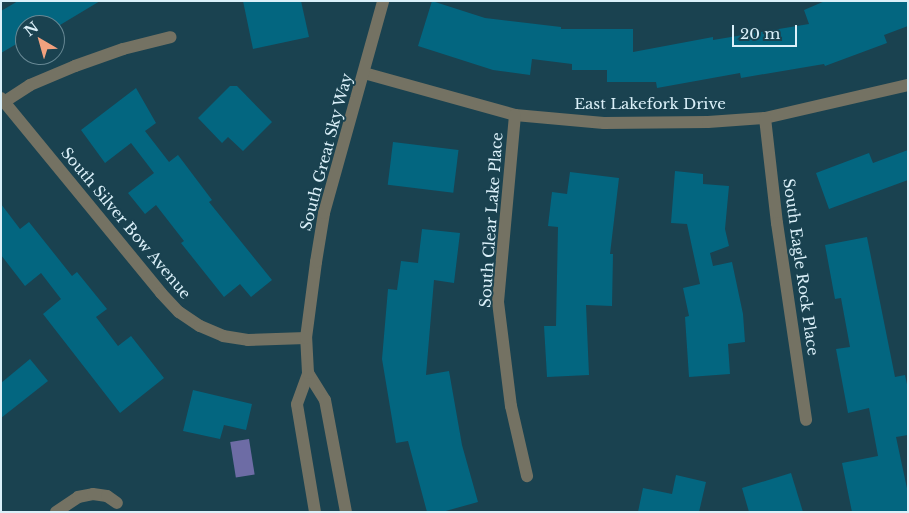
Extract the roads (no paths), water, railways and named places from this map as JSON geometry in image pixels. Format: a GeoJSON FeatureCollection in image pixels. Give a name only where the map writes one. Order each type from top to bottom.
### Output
{"type":"FeatureCollection","features":[{"type":"Feature","properties":{"kind":"street","name":"South Great Sky Way"},"geometry":{"type":"LineString","coordinates":[[315,512],[297,404],[308,374],[306,338],[324,213],[383,1]]}},
{"type":"Feature","properties":{"kind":"street"},"geometry":{"type":"LineString","coordinates":[[3,100],[30,85],[76,66],[123,49],[171,37]]}},
{"type":"Feature","properties":{"kind":"street","name":"East Lakefork Drive"},"geometry":{"type":"LineString","coordinates":[[364,73],[515,115],[604,123],[708,122],[765,118],[908,85]]}},
{"type":"Feature","properties":{"kind":"street","name":"South Silver Bow Avenue"},"geometry":{"type":"LineString","coordinates":[[3,100],[161,293],[179,312],[200,326],[223,336],[248,340],[306,338]]}},
{"type":"Feature","properties":{"kind":"street","name":"South Clear Lake Place"},"geometry":{"type":"LineString","coordinates":[[515,115],[498,302],[511,406],[527,476]]}},
{"type":"Feature","properties":{"kind":"street","name":"South Eagle Rock Place"},"geometry":{"type":"LineString","coordinates":[[765,118],[777,223],[806,420]]}},
{"type":"Feature","properties":{"kind":"street","name":"South Great Sky Way"},"geometry":{"type":"LineString","coordinates":[[308,374],[325,400],[346,512]]}},
{"type":"Feature","properties":{"kind":"street"},"geometry":{"type":"LineString","coordinates":[[56,512],[78,497],[93,494],[107,496],[117,503]]}}]}
